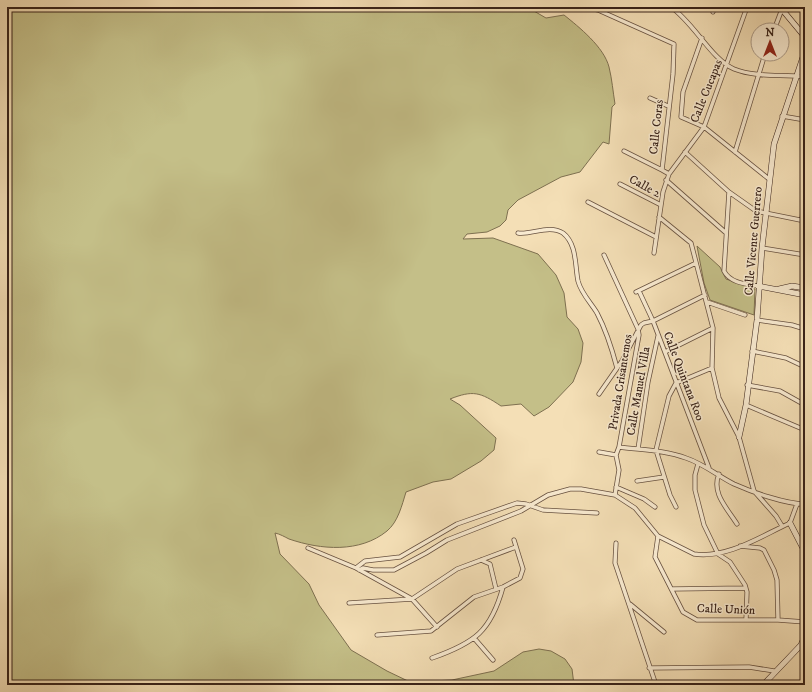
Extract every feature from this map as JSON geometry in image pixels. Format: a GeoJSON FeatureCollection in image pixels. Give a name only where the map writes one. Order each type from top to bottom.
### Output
{"type":"FeatureCollection","features":[{"type":"Feature","properties":{"kind":"main road"},"geometry":{"type":"LineString","coordinates":[[781,8],[805,37]]}},
{"type":"Feature","properties":{"kind":"main road","name":"Calle Vicente Guerrero"},"geometry":{"type":"LineString","coordinates":[[740,437],[746,405],[747,385],[757,320],[758,286],[765,213],[774,144],[782,116],[805,51]]}},
{"type":"Feature","properties":{"kind":"main road"},"geometry":{"type":"LineString","coordinates":[[758,286],[805,295]]}},
{"type":"Feature","properties":{"kind":"main road"},"geometry":{"type":"LineString","coordinates":[[778,289],[792,286],[805,288]]}},
{"type":"Feature","properties":{"kind":"main road"},"geometry":{"type":"LineString","coordinates":[[790,523],[805,552]]}},
{"type":"Feature","properties":{"kind":"main road"},"geometry":{"type":"LineString","coordinates":[[763,685],[774,671],[801,645],[805,636]]}},
{"type":"Feature","properties":{"kind":"street","name":"Calle Coras"},"geometry":{"type":"LineString","coordinates":[[585,7],[598,10],[674,44],[673,74],[668,106],[662,170],[669,174]]}},
{"type":"Feature","properties":{"kind":"street"},"geometry":{"type":"LineString","coordinates":[[671,7],[682,15],[715,56],[727,66],[736,70],[758,75],[805,77]]}},
{"type":"Feature","properties":{"kind":"street"},"geometry":{"type":"LineString","coordinates":[[713,12],[714,7]]}},
{"type":"Feature","properties":{"kind":"street","name":"Calle Cucapas"},"geometry":{"type":"LineString","coordinates":[[669,174],[704,127],[748,7]]}},
{"type":"Feature","properties":{"kind":"street"},"geometry":{"type":"LineString","coordinates":[[777,22],[781,8]]}},
{"type":"Feature","properties":{"kind":"street","name":"Calle Coras"},"geometry":{"type":"LineString","coordinates":[[702,38],[683,92],[681,117],[704,127]]}},
{"type":"Feature","properties":{"kind":"street"},"geometry":{"type":"LineString","coordinates":[[735,152],[762,62]]}},
{"type":"Feature","properties":{"kind":"street"},"geometry":{"type":"LineString","coordinates":[[650,98],[668,106]]}},
{"type":"Feature","properties":{"kind":"street"},"geometry":{"type":"LineString","coordinates":[[782,116],[805,120]]}},
{"type":"Feature","properties":{"kind":"street"},"geometry":{"type":"LineString","coordinates":[[704,127],[769,179]]}},
{"type":"Feature","properties":{"kind":"street"},"geometry":{"type":"LineString","coordinates":[[624,151],[662,170]]}},
{"type":"Feature","properties":{"kind":"street"},"geometry":{"type":"LineString","coordinates":[[685,152],[729,192],[756,211],[803,221],[805,178]]}},
{"type":"Feature","properties":{"kind":"street"},"geometry":{"type":"LineString","coordinates":[[654,253],[661,205],[666,180],[669,174]]}},
{"type":"Feature","properties":{"kind":"street"},"geometry":{"type":"LineString","coordinates":[[666,180],[726,232]]}},
{"type":"Feature","properties":{"kind":"street","name":"Calle 2"},"geometry":{"type":"LineString","coordinates":[[620,184],[661,205]]}},
{"type":"Feature","properties":{"kind":"street"},"geometry":{"type":"LineString","coordinates":[[729,192],[723,264],[726,275],[740,282],[758,286]]}},
{"type":"Feature","properties":{"kind":"street"},"geometry":{"type":"LineString","coordinates":[[588,202],[656,237]]}},
{"type":"Feature","properties":{"kind":"street"},"geometry":{"type":"LineString","coordinates":[[660,217],[690,243],[714,328],[712,368],[719,398],[740,437],[754,491],[776,516],[782,526]]}},
{"type":"Feature","properties":{"kind":"street"},"geometry":{"type":"LineString","coordinates":[[518,233],[549,229],[563,234],[568,239],[575,254],[580,285],[597,314],[611,346],[617,368]]}},
{"type":"Feature","properties":{"kind":"street"},"geometry":{"type":"LineString","coordinates":[[762,248],[805,255]]}},
{"type":"Feature","properties":{"kind":"street","name":"Privada Crisantemos"},"geometry":{"type":"LineString","coordinates":[[604,255],[638,329],[639,340],[619,447]]}},
{"type":"Feature","properties":{"kind":"street","name":"Calle Quintana Roo"},"geometry":{"type":"LineString","coordinates":[[696,263],[665,277],[638,292],[653,322],[709,468]]}},
{"type":"Feature","properties":{"kind":"street"},"geometry":{"type":"LineString","coordinates":[[599,394],[617,368],[638,329],[644,323],[653,322],[705,295]]}},
{"type":"Feature","properties":{"kind":"street"},"geometry":{"type":"LineString","coordinates":[[707,302],[745,315]]}},
{"type":"Feature","properties":{"kind":"street"},"geometry":{"type":"LineString","coordinates":[[757,320],[792,325],[805,329]]}},
{"type":"Feature","properties":{"kind":"street","name":"Calle Manuel Villa"},"geometry":{"type":"LineString","coordinates":[[665,352],[714,328]]}},
{"type":"Feature","properties":{"kind":"street","name":"Calle Manuel Villa"},"geometry":{"type":"LineString","coordinates":[[638,449],[648,382],[658,336]]}},
{"type":"Feature","properties":{"kind":"street"},"geometry":{"type":"LineString","coordinates":[[752,351],[786,358],[805,367]]}},
{"type":"Feature","properties":{"kind":"street"},"geometry":{"type":"LineString","coordinates":[[676,507],[664,477],[656,450],[669,396],[676,383],[712,368]]}},
{"type":"Feature","properties":{"kind":"street"},"geometry":{"type":"LineString","coordinates":[[747,385],[780,391],[805,405]]}},
{"type":"Feature","properties":{"kind":"street"},"geometry":{"type":"LineString","coordinates":[[746,405],[805,430]]}},
{"type":"Feature","properties":{"kind":"street"},"geometry":{"type":"LineString","coordinates":[[615,496],[619,470],[616,455],[619,447],[656,450],[685,457],[709,468],[734,484],[797,504],[805,504]]}},
{"type":"Feature","properties":{"kind":"street"},"geometry":{"type":"LineString","coordinates":[[599,452],[616,455]]}},
{"type":"Feature","properties":{"kind":"street"},"geometry":{"type":"LineString","coordinates":[[698,464],[695,475],[695,490],[704,525],[718,554],[730,562],[746,588],[746,620]]}},
{"type":"Feature","properties":{"kind":"street"},"geometry":{"type":"LineString","coordinates":[[719,474],[715,482],[718,496],[737,524]]}},
{"type":"Feature","properties":{"kind":"street"},"geometry":{"type":"LineString","coordinates":[[637,481],[664,477]]}},
{"type":"Feature","properties":{"kind":"street"},"geometry":{"type":"LineString","coordinates":[[616,487],[644,499],[655,507]]}},
{"type":"Feature","properties":{"kind":"street"},"geometry":{"type":"LineString","coordinates":[[358,569],[394,570],[447,540],[521,511],[548,495],[570,489],[581,489],[615,496],[635,508],[658,536],[694,554],[718,554],[790,523],[797,504]]}},
{"type":"Feature","properties":{"kind":"street"},"geometry":{"type":"LineString","coordinates":[[358,569],[365,561],[400,557],[457,524],[517,503],[543,510],[597,513]]}},
{"type":"Feature","properties":{"kind":"street"},"geometry":{"type":"LineString","coordinates":[[475,518],[478,527]]}},
{"type":"Feature","properties":{"kind":"street","name":"Calle Unión"},"geometry":{"type":"LineString","coordinates":[[658,536],[655,557],[684,612],[689,617],[697,620],[778,620],[805,622]]}},
{"type":"Feature","properties":{"kind":"street"},"geometry":{"type":"LineString","coordinates":[[377,635],[425,632],[437,627],[474,597],[503,587],[520,578],[523,569],[514,540]]}},
{"type":"Feature","properties":{"kind":"street"},"geometry":{"type":"LineString","coordinates":[[616,543],[615,559],[649,668],[656,685]]}},
{"type":"Feature","properties":{"kind":"street"},"geometry":{"type":"LineString","coordinates":[[739,546],[760,548],[764,550],[774,570],[777,580],[778,620]]}},
{"type":"Feature","properties":{"kind":"street"},"geometry":{"type":"LineString","coordinates":[[350,604],[412,599],[457,568],[516,547]]}},
{"type":"Feature","properties":{"kind":"street"},"geometry":{"type":"LineString","coordinates":[[308,548],[358,569],[412,599],[437,627]]}},
{"type":"Feature","properties":{"kind":"street"},"geometry":{"type":"LineString","coordinates":[[480,560],[490,564],[496,589]]}},
{"type":"Feature","properties":{"kind":"street"},"geometry":{"type":"LineString","coordinates":[[432,658],[454,650],[474,638],[487,626],[498,604],[503,587]]}},
{"type":"Feature","properties":{"kind":"street"},"geometry":{"type":"LineString","coordinates":[[672,589],[746,588]]}},
{"type":"Feature","properties":{"kind":"street"},"geometry":{"type":"LineString","coordinates":[[629,603],[664,632]]}},
{"type":"Feature","properties":{"kind":"street"},"geometry":{"type":"LineString","coordinates":[[474,638],[493,660]]}},
{"type":"Feature","properties":{"kind":"street"},"geometry":{"type":"LineString","coordinates":[[649,668],[749,667],[774,671]]}},
{"type":"Feature","properties":{"kind":"shaded area"},"geometry":{"type":"Polygon","coordinates":[[[7,7],[527,7],[546,18],[564,15],[584,31],[597,45],[609,67],[615,104],[612,107],[609,144],[603,142],[580,172],[561,177],[518,200],[508,210],[506,220],[500,226],[487,232],[467,234],[463,239],[493,238],[538,254],[556,275],[564,293],[567,317],[578,329],[583,343],[581,362],[573,382],[549,407],[534,416],[521,404],[501,406],[482,395],[465,394],[450,399],[460,405],[496,438],[494,450],[481,461],[451,479],[433,482],[406,492],[394,523],[387,531],[376,538],[353,546],[327,547],[301,543],[275,533],[280,554],[309,584],[319,605],[351,650],[387,671],[410,682],[452,680],[494,671],[523,652],[539,649],[551,651],[565,659],[572,669],[574,685],[7,685],[7,7]]]}},
{"type":"Feature","properties":{"kind":"shaded area"},"geometry":{"type":"Polygon","coordinates":[[[697,246],[720,267],[726,279],[755,289],[754,315],[710,300],[704,283],[697,246]]]}}]}
